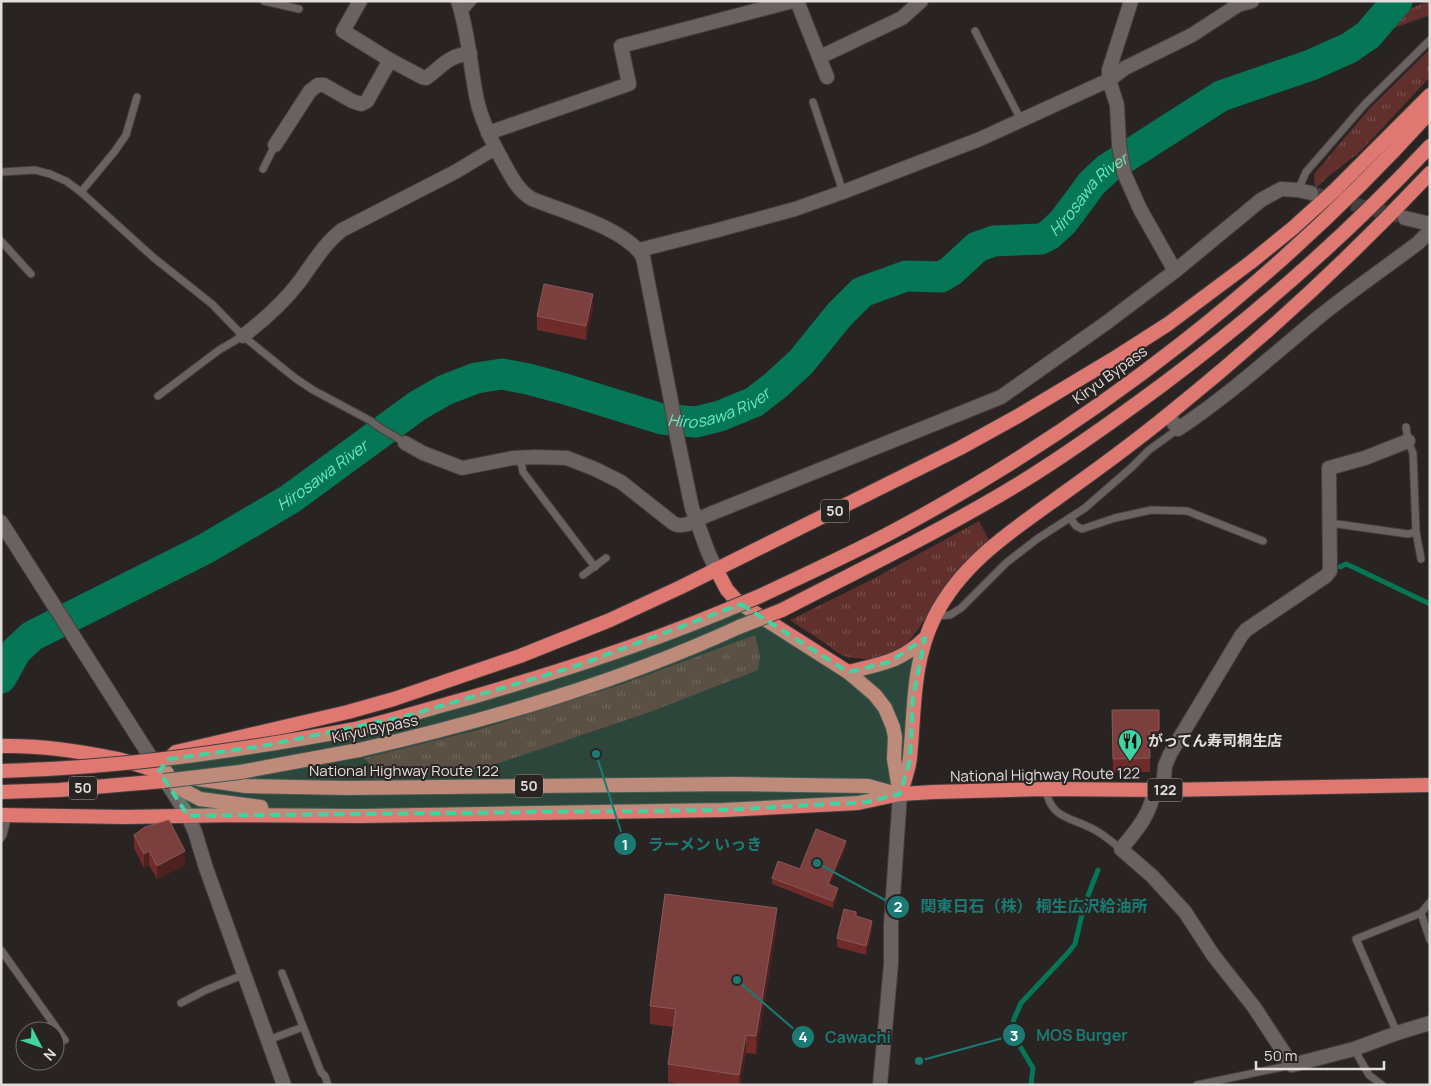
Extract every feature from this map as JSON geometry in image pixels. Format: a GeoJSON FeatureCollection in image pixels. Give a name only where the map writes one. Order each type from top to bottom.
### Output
{"type":"FeatureCollection","features":[{"type":"Feature","properties":{"kind":"highway","name":"50"},"geometry":{"type":"LineString","coordinates":[[159,771],[165,762],[176,752],[385,702],[520,656],[647,603],[960,448],[1018,416],[1118,356],[1168,324],[1251,262],[1293,228],[1335,190],[1430,95]]}},
{"type":"Feature","properties":{"kind":"highway","name":"Kiryu Bypass"},"geometry":{"type":"LineString","coordinates":[[1,771],[58,769],[146,762],[355,729],[403,717],[573,667],[674,632],[760,596],[856,551],[941,504],[1061,430],[1117,392],[1224,310],[1273,268],[1328,218],[1430,112]]}},
{"type":"Feature","properties":{"kind":"highway","name":"Kiryu Bypass"},"geometry":{"type":"LineString","coordinates":[[1,792],[59,790],[158,782],[240,772],[358,750],[462,725],[580,690],[698,646],[782,610],[983,505],[1021,482],[1130,409],[1237,327],[1289,283],[1400,178],[1430,146]]}},
{"type":"Feature","properties":{"kind":"highway"},"geometry":{"type":"LineString","coordinates":[[900,794],[910,760],[914,698],[925,638],[935,616],[961,576],[987,550],[1106,464],[1217,375],[1301,300],[1399,206],[1430,173]]}},
{"type":"Feature","properties":{"kind":"highway"},"geometry":{"type":"LineString","coordinates":[[716,570],[727,590],[738,602],[848,672],[876,695],[890,718],[895,737],[894,759],[900,794]]}},
{"type":"Feature","properties":{"kind":"highway"},"geometry":{"type":"LineString","coordinates":[[848,672],[889,662],[910,651],[925,638]]}},
{"type":"Feature","properties":{"kind":"highway","name":"National Highway Route 122"},"geometry":{"type":"LineString","coordinates":[[1,746],[42,747],[79,752],[119,759],[159,771],[218,783],[246,786],[347,788],[734,784],[868,786],[900,794]]}},
{"type":"Feature","properties":{"kind":"highway"},"geometry":{"type":"LineString","coordinates":[[159,771],[181,789],[200,799],[253,807],[316,808],[332,816]]}},
{"type":"Feature","properties":{"kind":"highway","name":"National Highway Route 122"},"geometry":{"type":"LineString","coordinates":[[4,815],[125,817],[332,816],[724,810],[858,803],[900,794],[1046,790],[1430,785]]}},
{"type":"Feature","properties":{"kind":"street"},"geometry":{"type":"LineString","coordinates":[[360,1],[343,31],[422,78],[426,78],[447,60],[458,55],[470,53]]}},
{"type":"Feature","properties":{"kind":"street"},"geometry":{"type":"LineString","coordinates":[[488,133],[629,84],[620,46],[793,1]]}},
{"type":"Feature","properties":{"kind":"street"},"geometry":{"type":"LineString","coordinates":[[797,1],[827,77]]}},
{"type":"Feature","properties":{"kind":"street"},"geometry":{"type":"LineString","coordinates":[[820,56],[902,18],[920,1]]}},
{"type":"Feature","properties":{"kind":"street"},"geometry":{"type":"LineString","coordinates":[[639,250],[795,209],[980,139],[1110,80],[1125,68],[1192,35],[1238,5],[1252,1]]}},
{"type":"Feature","properties":{"kind":"street"},"geometry":{"type":"LineString","coordinates":[[1127,2],[1109,70],[1117,106],[1119,145],[1124,173],[1140,208],[1175,271]]}},
{"type":"Feature","properties":{"kind":"street"},"geometry":{"type":"LineString","coordinates":[[460,8],[478,102],[488,133],[517,188],[532,199],[621,236],[639,250],[643,257],[676,432],[695,520],[716,570]]}},
{"type":"Feature","properties":{"kind":"street"},"geometry":{"type":"LineString","coordinates":[[275,145],[310,91],[318,85],[324,84],[352,101],[361,104],[367,101],[390,60]]}},
{"type":"Feature","properties":{"kind":"street"},"geometry":{"type":"LineString","coordinates":[[244,336],[265,319],[282,301],[299,282],[332,238],[342,230],[455,172],[495,148]]}},
{"type":"Feature","properties":{"kind":"street"},"geometry":{"type":"LineString","coordinates":[[400,439],[423,452],[462,468],[513,458],[567,458],[621,482],[677,526],[683,526],[1001,397],[1106,323],[1175,271],[1261,200],[1281,189],[1304,191]]}},
{"type":"Feature","properties":{"kind":"street"},"geometry":{"type":"LineString","coordinates":[[1405,218],[1430,224]]}},
{"type":"Feature","properties":{"kind":"street"},"geometry":{"type":"LineString","coordinates":[[1168,415],[1178,429],[1197,417],[1320,316],[1418,243],[1430,230]]}},
{"type":"Feature","properties":{"kind":"street"},"geometry":{"type":"LineString","coordinates":[[1407,434],[1365,458],[1329,468],[1330,571],[1326,576],[1240,636],[1170,754],[1164,766],[1159,790],[1148,812],[1121,849],[1152,876],[1185,912],[1213,955],[1254,1007],[1292,1065],[1354,1049],[1396,1033],[1430,1023]]}},
{"type":"Feature","properties":{"kind":"street"},"geometry":{"type":"LineString","coordinates":[[1,522],[188,816],[284,1085]]}},
{"type":"Feature","properties":{"kind":"street"},"geometry":{"type":"LineString","coordinates":[[880,1085],[891,964],[891,925],[900,794]]}},
{"type":"Feature","properties":{"kind":"lane"},"geometry":{"type":"LineString","coordinates":[[264,1],[299,9]]}},
{"type":"Feature","properties":{"kind":"lane"},"geometry":{"type":"LineString","coordinates":[[460,8],[473,1]]}},
{"type":"Feature","properties":{"kind":"lane"},"geometry":{"type":"LineString","coordinates":[[975,31],[1022,121]]}},
{"type":"Feature","properties":{"kind":"lane"},"geometry":{"type":"LineString","coordinates":[[1304,191],[1306,172],[1365,104],[1430,40]]}},
{"type":"Feature","properties":{"kind":"lane"},"geometry":{"type":"LineString","coordinates":[[81,192],[126,135],[137,97]]}},
{"type":"Feature","properties":{"kind":"lane"},"geometry":{"type":"LineString","coordinates":[[813,102],[844,192]]}},
{"type":"Feature","properties":{"kind":"lane"},"geometry":{"type":"LineString","coordinates":[[262,169],[275,145]]}},
{"type":"Feature","properties":{"kind":"lane"},"geometry":{"type":"LineString","coordinates":[[1,172],[36,170],[50,174],[81,192],[154,258],[212,304],[244,336],[295,378],[312,390],[371,421],[377,427],[400,439]]}},
{"type":"Feature","properties":{"kind":"lane"},"geometry":{"type":"LineString","coordinates":[[1,241],[31,274]]}},
{"type":"Feature","properties":{"kind":"lane"},"geometry":{"type":"LineString","coordinates":[[158,396],[219,350],[244,336]]}},
{"type":"Feature","properties":{"kind":"lane"},"geometry":{"type":"LineString","coordinates":[[935,616],[950,615],[961,608],[1006,563],[1037,539],[1097,498],[1148,450],[1178,429]]}},
{"type":"Feature","properties":{"kind":"lane"},"geometry":{"type":"LineString","coordinates":[[1407,434],[1413,453],[1416,532],[1421,559]]}},
{"type":"Feature","properties":{"kind":"lane"},"geometry":{"type":"LineString","coordinates":[[520,458],[523,472],[595,567]]}},
{"type":"Feature","properties":{"kind":"lane"},"geometry":{"type":"LineString","coordinates":[[1070,518],[1076,526],[1082,529],[1115,518],[1151,510],[1187,511],[1263,541]]}},
{"type":"Feature","properties":{"kind":"lane"},"geometry":{"type":"LineString","coordinates":[[1330,523],[1408,534],[1416,532]]}},
{"type":"Feature","properties":{"kind":"lane"},"geometry":{"type":"LineString","coordinates":[[583,576],[606,558]]}},
{"type":"Feature","properties":{"kind":"lane"},"geometry":{"type":"LineString","coordinates":[[1046,790],[1047,799],[1053,809],[1065,817],[1091,828],[1121,849]]}},
{"type":"Feature","properties":{"kind":"lane"},"geometry":{"type":"LineString","coordinates":[[1,838],[4,835],[4,815]]}},
{"type":"Feature","properties":{"kind":"lane"},"geometry":{"type":"LineString","coordinates":[[1396,1033],[1356,939],[1421,912],[1430,902]]}},
{"type":"Feature","properties":{"kind":"lane"},"geometry":{"type":"LineString","coordinates":[[1421,912],[1430,940]]}},
{"type":"Feature","properties":{"kind":"lane"},"geometry":{"type":"LineString","coordinates":[[1,950],[51,1021]]}},
{"type":"Feature","properties":{"kind":"lane"},"geometry":{"type":"LineString","coordinates":[[282,973],[321,1072],[325,1076],[328,1085]]}},
{"type":"Feature","properties":{"kind":"lane"},"geometry":{"type":"LineString","coordinates":[[182,1003],[206,990],[245,974]]}},
{"type":"Feature","properties":{"kind":"lane"},"geometry":{"type":"LineString","coordinates":[[268,1040],[303,1027]]}},
{"type":"Feature","properties":{"kind":"lane"},"geometry":{"type":"LineString","coordinates":[[1354,1049],[1369,1075],[1382,1085]]}},
{"type":"Feature","properties":{"kind":"lane"},"geometry":{"type":"LineString","coordinates":[[1197,1085],[1292,1065]]}},
{"type":"Feature","properties":{"kind":"highlighted area"},"geometry":{"type":"Polygon","coordinates":[[[741,604],[848,672],[889,662],[925,638],[913,698],[910,760],[900,794],[868,802],[724,810],[188,816],[159,771],[169,759],[262,746],[403,717],[573,667],[741,604]]]}},
{"type":"Feature","properties":{"kind":"green space"},"geometry":{"type":"Polygon","coordinates":[[[1430,1],[1430,15],[1252,79],[1430,1]]]}},
{"type":"Feature","properties":{"kind":"green space"},"geometry":{"type":"Polygon","coordinates":[[[1430,49],[1430,77],[1361,151],[1315,189],[1314,174],[1371,107],[1430,49]]]}},
{"type":"Feature","properties":{"kind":"green space"},"geometry":{"type":"Polygon","coordinates":[[[979,521],[989,540],[946,584],[916,633],[896,652],[883,657],[867,659],[847,657],[838,653],[790,620],[871,580],[979,521]]]}},
{"type":"Feature","properties":{"kind":"green space"},"geometry":{"type":"Polygon","coordinates":[[[755,635],[760,656],[758,670],[650,712],[481,769],[378,773],[364,758],[478,730],[623,684],[755,635]]]}},
{"type":"Feature","properties":{"kind":"building"},"geometry":{"type":"Polygon","coordinates":[[[544,284],[593,294],[586,326],[537,316],[544,284]]]}},
{"type":"Feature","properties":{"kind":"building"},"geometry":{"type":"Polygon","coordinates":[[[1112,710],[1159,710],[1159,730],[1149,731],[1150,758],[1113,759],[1112,710]]]}},
{"type":"Feature","properties":{"kind":"building"},"geometry":{"type":"Polygon","coordinates":[[[169,820],[185,851],[157,866],[149,851],[144,854],[134,835],[145,827],[169,820]]]}},
{"type":"Feature","properties":{"kind":"building"},"geometry":{"type":"Polygon","coordinates":[[[816,829],[846,841],[828,884],[838,888],[833,901],[772,878],[778,861],[800,869],[816,829]]]}},
{"type":"Feature","properties":{"kind":"building"},"geometry":{"type":"Polygon","coordinates":[[[665,894],[777,908],[756,1036],[746,1035],[739,1075],[668,1064],[676,1009],[650,1006],[665,894]]]}},
{"type":"Feature","properties":{"kind":"building"},"geometry":{"type":"Polygon","coordinates":[[[844,909],[856,912],[856,916],[872,921],[866,946],[837,938],[844,909]]]}},
{"type":"Feature","properties":{"kind":"waterway","name":"Hirosawa River"},"geometry":{"type":"LineString","coordinates":[[1,678],[16,651],[32,636],[205,549],[290,499],[417,406],[445,390],[476,378],[502,374],[528,379],[662,419],[696,422],[720,416],[754,402],[801,362],[839,315],[862,292],[906,276],[941,277],[951,271],[977,247],[994,241],[1041,239],[1049,235],[1063,222],[1092,183],[1107,169],[1221,96],[1311,65],[1349,48],[1368,35],[1397,1]]}},
{"type":"Feature","properties":{"kind":"waterway"},"geometry":{"type":"LineString","coordinates":[[1340,567],[1346,564],[1430,604]]}},
{"type":"Feature","properties":{"kind":"waterway"},"geometry":{"type":"LineString","coordinates":[[1031,1084],[1033,1068],[1018,1043],[1013,1023],[1014,1019],[1021,1003],[1075,944],[1084,906],[1098,870]]}},
{"type":"Feature","properties":{"kind":"tunnel"},"geometry":{"type":"LineString","coordinates":[[1311,193],[1399,216]]}},
{"type":"Feature","properties":{"kind":"place","name":"ラーメン いっき"},"geometry":{"type":"Point","coordinates":[596,754]}},
{"type":"Feature","properties":{"kind":"place","name":"がってん寿司桐生店"},"geometry":{"type":"Point","coordinates":[1130,762]}},
{"type":"Feature","properties":{"kind":"place","name":"関東日石（株） 桐生広沢給油所"},"geometry":{"type":"Point","coordinates":[817,863]}},
{"type":"Feature","properties":{"kind":"place","name":"Cawachi"},"geometry":{"type":"Point","coordinates":[737,980]}},
{"type":"Feature","properties":{"kind":"place","name":"MOS Burger"},"geometry":{"type":"Point","coordinates":[919,1061]}}]}
